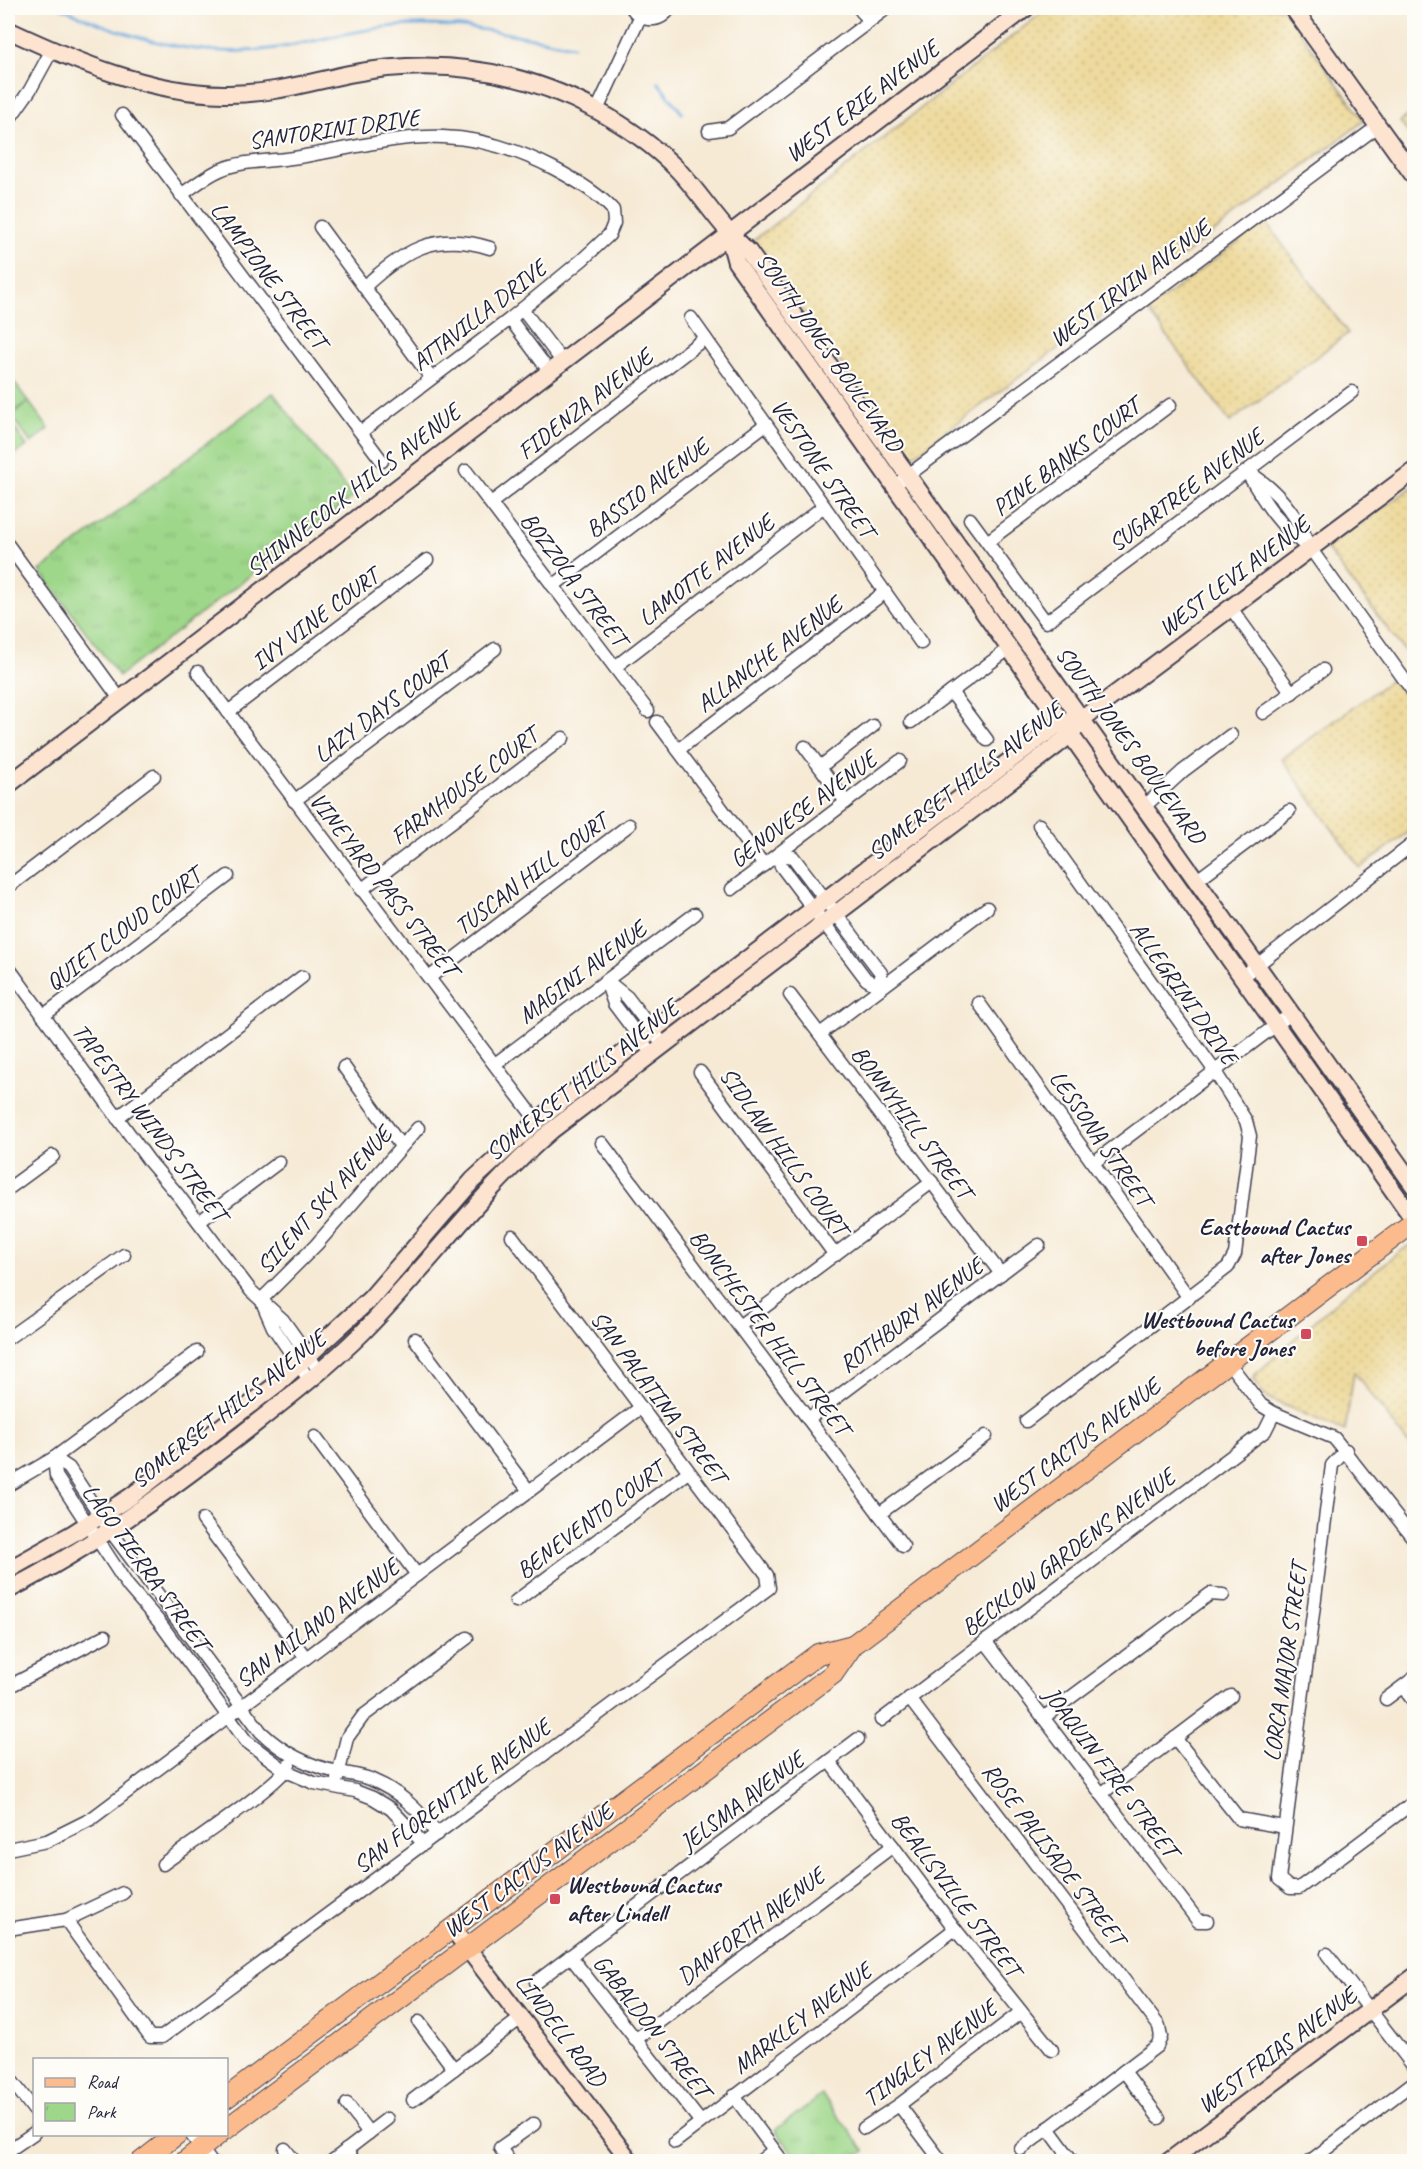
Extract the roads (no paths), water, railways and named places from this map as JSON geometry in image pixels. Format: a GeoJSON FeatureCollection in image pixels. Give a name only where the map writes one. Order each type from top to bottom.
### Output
{"type":"FeatureCollection","features":[{"type":"Feature","properties":{"kind":"main road","name":"WEST CACTUS AVENUE"},"geometry":{"type":"LineString","coordinates":[[228,2128],[833,1674],[853,1645],[1414,1221]]}},
{"type":"Feature","properties":{"kind":"main road","name":"WEST CACTUS AVENUE"},"geometry":{"type":"LineString","coordinates":[[228,2096],[818,1654],[853,1645]]}},
{"type":"Feature","properties":{"kind":"main road"},"geometry":{"type":"LineString","coordinates":[[141,2162],[174,2136]]}},
{"type":"Feature","properties":{"kind":"main road"},"geometry":{"type":"LineString","coordinates":[[184,2162],[216,2136]]}},
{"type":"Feature","properties":{"kind":"street"},"geometry":{"type":"LineString","coordinates":[[597,110],[636,12],[657,19],[670,8]]}},
{"type":"Feature","properties":{"kind":"street"},"geometry":{"type":"LineString","coordinates":[[859,8],[869,21]]}},
{"type":"Feature","properties":{"kind":"street"},"geometry":{"type":"LineString","coordinates":[[709,131],[728,128],[887,8]]}},
{"type":"Feature","properties":{"kind":"street","name":"WEST ERIE AVENUE"},"geometry":{"type":"LineString","coordinates":[[728,233],[1026,8]]}},
{"type":"Feature","properties":{"kind":"street"},"geometry":{"type":"LineString","coordinates":[[1293,8],[1414,176]]}},
{"type":"Feature","properties":{"kind":"street"},"geometry":{"type":"LineString","coordinates":[[8,30],[130,79],[175,89],[224,94],[298,87],[390,68],[460,67],[534,83],[597,110],[638,136],[677,169],[728,233]]}},
{"type":"Feature","properties":{"kind":"street"},"geometry":{"type":"LineString","coordinates":[[8,121],[30,90],[53,48]]}},
{"type":"Feature","properties":{"kind":"street","name":"LAMPIONE STREET"},"geometry":{"type":"LineString","coordinates":[[122,115],[382,461]]}},
{"type":"Feature","properties":{"kind":"street","name":"WEST IRVIN AVENUE"},"geometry":{"type":"LineString","coordinates":[[894,485],[1378,126]]}},
{"type":"Feature","properties":{"kind":"street","name":"SANTORINI DRIVE"},"geometry":{"type":"LineString","coordinates":[[181,195],[219,170],[245,163],[293,159],[393,138],[450,137],[515,151],[559,171],[607,204],[613,210],[614,223]]}},
{"type":"Feature","properties":{"kind":"street","name":"ATTAVILLA DRIVE"},"geometry":{"type":"LineString","coordinates":[[361,432],[510,319],[600,244],[609,235],[614,223]]}},
{"type":"Feature","properties":{"kind":"street"},"geometry":{"type":"LineString","coordinates":[[320,227],[431,378]]}},
{"type":"Feature","properties":{"kind":"street","name":"SHINNECOCK HILLS AVENUE"},"geometry":{"type":"LineString","coordinates":[[8,785],[728,233]]}},
{"type":"Feature","properties":{"kind":"street","name":"SOUTH JONES BOULEVARD"},"geometry":{"type":"LineString","coordinates":[[728,233],[748,250],[1414,1186]]}},
{"type":"Feature","properties":{"kind":"street","name":"SOUTH JONES BOULEVARD"},"geometry":{"type":"LineString","coordinates":[[728,233],[736,261],[1414,1221]]}},
{"type":"Feature","properties":{"kind":"street"},"geometry":{"type":"LineString","coordinates":[[364,287],[398,259],[433,243],[463,241],[490,248]]}},
{"type":"Feature","properties":{"kind":"street"},"geometry":{"type":"LineString","coordinates":[[522,309],[555,366]]}},
{"type":"Feature","properties":{"kind":"street","name":"VESTONE STREET"},"geometry":{"type":"LineString","coordinates":[[691,318],[921,643]]}},
{"type":"Feature","properties":{"kind":"street"},"geometry":{"type":"LineString","coordinates":[[510,319],[555,366]]}},
{"type":"Feature","properties":{"kind":"street","name":"FIDENZA AVENUE"},"geometry":{"type":"LineString","coordinates":[[491,503],[705,338]]}},
{"type":"Feature","properties":{"kind":"street","name":"SUGARTREE AVENUE"},"geometry":{"type":"LineString","coordinates":[[987,542],[1046,622],[1352,392]]}},
{"type":"Feature","properties":{"kind":"street","name":"PINE BANKS COURT"},"geometry":{"type":"LineString","coordinates":[[987,542],[1170,405]]}},
{"type":"Feature","properties":{"kind":"street","name":"BASSIO AVENUE"},"geometry":{"type":"LineString","coordinates":[[553,586],[766,424]]}},
{"type":"Feature","properties":{"kind":"street","name":"BOZZOLA STREET"},"geometry":{"type":"LineString","coordinates":[[466,471],[648,711]]}},
{"type":"Feature","properties":{"kind":"street"},"geometry":{"type":"LineString","coordinates":[[1247,471],[1270,485],[1305,531],[1310,548],[1414,693]]}},
{"type":"Feature","properties":{"kind":"street","name":"WEST LEVI AVENUE"},"geometry":{"type":"LineString","coordinates":[[1083,719],[1414,471]]}},
{"type":"Feature","properties":{"kind":"street","name":"LAMOTTE AVENUE"},"geometry":{"type":"LineString","coordinates":[[615,667],[824,506]]}},
{"type":"Feature","properties":{"kind":"street"},"geometry":{"type":"LineString","coordinates":[[970,519],[987,542]]}},
{"type":"Feature","properties":{"kind":"street"},"geometry":{"type":"LineString","coordinates":[[8,545],[120,699]]}},
{"type":"Feature","properties":{"kind":"street","name":"IVY VINE COURT"},"geometry":{"type":"LineString","coordinates":[[228,712],[427,560]]}},
{"type":"Feature","properties":{"kind":"street","name":"ALLANCHE AVENUE"},"geometry":{"type":"LineString","coordinates":[[678,750],[885,592]]}},
{"type":"Feature","properties":{"kind":"street"},"geometry":{"type":"LineString","coordinates":[[1231,608],[1292,693]]}},
{"type":"Feature","properties":{"kind":"street"},"geometry":{"type":"LineString","coordinates":[[911,722],[1010,648]]}},
{"type":"Feature","properties":{"kind":"street","name":"LAZY DAYS COURT"},"geometry":{"type":"LineString","coordinates":[[294,801],[495,649]]}},
{"type":"Feature","properties":{"kind":"street"},"geometry":{"type":"LineString","coordinates":[[1263,713],[1323,670]]}},
{"type":"Feature","properties":{"kind":"street","name":"VINEYARD PASS STREET"},"geometry":{"type":"LineString","coordinates":[[198,672],[537,1121]]}},
{"type":"Feature","properties":{"kind":"street"},"geometry":{"type":"LineString","coordinates":[[951,692],[987,740]]}},
{"type":"Feature","properties":{"kind":"street","name":"SOMERSET HILLS AVENUE"},"geometry":{"type":"LineString","coordinates":[[8,1570],[98,1527],[304,1361],[370,1299],[472,1180],[537,1121],[652,1041],[1067,728],[1083,719]]}},
{"type":"Feature","properties":{"kind":"street"},"geometry":{"type":"LineString","coordinates":[[657,722],[764,865]]}},
{"type":"Feature","properties":{"kind":"street"},"geometry":{"type":"LineString","coordinates":[[820,767],[873,726]]}},
{"type":"Feature","properties":{"kind":"street"},"geometry":{"type":"LineString","coordinates":[[1145,806],[1183,771],[1231,735]]}},
{"type":"Feature","properties":{"kind":"street","name":"FARMHOUSE COURT"},"geometry":{"type":"LineString","coordinates":[[361,890],[563,738]]}},
{"type":"Feature","properties":{"kind":"street"},"geometry":{"type":"LineString","coordinates":[[805,747],[846,802]]}},
{"type":"Feature","properties":{"kind":"street","name":"GENOVESE AVENUE"},"geometry":{"type":"LineString","coordinates":[[732,889],[900,762]]}},
{"type":"Feature","properties":{"kind":"street"},"geometry":{"type":"LineString","coordinates":[[8,887],[154,776]]}},
{"type":"Feature","properties":{"kind":"street"},"geometry":{"type":"LineString","coordinates":[[1197,880],[1289,811]]}},
{"type":"Feature","properties":{"kind":"street","name":"TUSCAN HILL COURT"},"geometry":{"type":"LineString","coordinates":[[430,977],[629,825]]}},
{"type":"Feature","properties":{"kind":"street","name":"ALLEGRINI DRIVE"},"geometry":{"type":"LineString","coordinates":[[1026,1421],[1223,1272],[1232,1261],[1250,1136],[1249,1126],[1214,1070],[1039,825]]}},
{"type":"Feature","properties":{"kind":"street"},"geometry":{"type":"LineString","coordinates":[[1243,976],[1414,843]]}},
{"type":"Feature","properties":{"kind":"street"},"geometry":{"type":"LineString","coordinates":[[778,854],[792,857],[825,911],[881,973],[881,988]]}},
{"type":"Feature","properties":{"kind":"street","name":"QUIET CLOUD COURT"},"geometry":{"type":"LineString","coordinates":[[43,1016],[228,876]]}},
{"type":"Feature","properties":{"kind":"street"},"geometry":{"type":"LineString","coordinates":[[820,1034],[987,908]]}},
{"type":"Feature","properties":{"kind":"street","name":"MAGINI AVENUE"},"geometry":{"type":"LineString","coordinates":[[495,1064],[695,914]]}},
{"type":"Feature","properties":{"kind":"street","name":"TAPESTRY WINDS STREET"},"geometry":{"type":"LineString","coordinates":[[8,967],[117,1118],[251,1292],[283,1320],[304,1361],[315,1376]]}},
{"type":"Feature","properties":{"kind":"street"},"geometry":{"type":"LineString","coordinates":[[117,1118],[302,976]]}},
{"type":"Feature","properties":{"kind":"street"},"geometry":{"type":"LineString","coordinates":[[606,981],[627,997],[652,1041]]}},
{"type":"Feature","properties":{"kind":"street","name":"BONNYHILL STREET"},"geometry":{"type":"LineString","coordinates":[[790,995],[1001,1274]]}},
{"type":"Feature","properties":{"kind":"street","name":"LESSONA STREET"},"geometry":{"type":"LineString","coordinates":[[979,1003],[1189,1298]]}},
{"type":"Feature","properties":{"kind":"street"},"geometry":{"type":"LineString","coordinates":[[1093,1163],[1197,1087],[1214,1070],[1292,1013]]}},
{"type":"Feature","properties":{"kind":"street","name":"SOMERSET HILLS AVENUE"},"geometry":{"type":"LineString","coordinates":[[8,1590],[98,1527],[219,1452],[315,1376],[392,1301],[453,1229],[523,1154],[652,1041]]}},
{"type":"Feature","properties":{"kind":"street"},"geometry":{"type":"LineString","coordinates":[[344,1067],[401,1146]]}},
{"type":"Feature","properties":{"kind":"street","name":"SIDLAW HILLS COURT"},"geometry":{"type":"LineString","coordinates":[[700,1072],[835,1255]]}},
{"type":"Feature","properties":{"kind":"street","name":"SILENT SKY AVENUE"},"geometry":{"type":"LineString","coordinates":[[261,1300],[316,1245],[418,1128]]}},
{"type":"Feature","properties":{"kind":"street","name":"BONCHESTER HILL STREET"},"geometry":{"type":"LineString","coordinates":[[602,1143],[903,1546]]}},
{"type":"Feature","properties":{"kind":"street"},"geometry":{"type":"LineString","coordinates":[[8,1189],[53,1155]]}},
{"type":"Feature","properties":{"kind":"street"},"geometry":{"type":"LineString","coordinates":[[199,1222],[279,1162]]}},
{"type":"Feature","properties":{"kind":"street"},"geometry":{"type":"LineString","coordinates":[[739,1326],[932,1182]]}},
{"type":"Feature","properties":{"kind":"street","name":"SAN PALATINA STREET"},"geometry":{"type":"LineString","coordinates":[[512,1236],[767,1575],[769,1584]]}},
{"type":"Feature","properties":{"kind":"street","name":"ROTHBURY AVENUE"},"geometry":{"type":"LineString","coordinates":[[808,1419],[1040,1245]]}},
{"type":"Feature","properties":{"kind":"street"},"geometry":{"type":"LineString","coordinates":[[8,1338],[124,1255]]}},
{"type":"Feature","properties":{"kind":"street"},"geometry":{"type":"LineString","coordinates":[[415,1339],[529,1491]]}},
{"type":"Feature","properties":{"kind":"street"},"geometry":{"type":"LineString","coordinates":[[8,1469],[11,1484],[54,1458],[197,1352]]}},
{"type":"Feature","properties":{"kind":"street"},"geometry":{"type":"LineString","coordinates":[[1227,1362],[1261,1405],[1274,1413],[1329,1435],[1346,1450],[1414,1539]]}},
{"type":"Feature","properties":{"kind":"street","name":"SAN MILANO AVENUE"},"geometry":{"type":"LineString","coordinates":[[8,1849],[47,1841],[91,1819],[640,1408]]}},
{"type":"Feature","properties":{"kind":"street","name":"BECKLOW GARDENS AVENUE"},"geometry":{"type":"LineString","coordinates":[[881,1719],[1265,1431],[1274,1413]]}},
{"type":"Feature","properties":{"kind":"street"},"geometry":{"type":"LineString","coordinates":[[879,1514],[986,1436]]}},
{"type":"Feature","properties":{"kind":"street"},"geometry":{"type":"LineString","coordinates":[[315,1437],[417,1575]]}},
{"type":"Feature","properties":{"kind":"street","name":"LORCA MAJOR STREET"},"geometry":{"type":"LineString","coordinates":[[1346,1450],[1332,1466],[1278,1872],[1282,1884],[1290,1888],[1299,1888],[1414,1802]]}},
{"type":"Feature","properties":{"kind":"street","name":"LAGO TIERRA STREET"},"geometry":{"type":"LineString","coordinates":[[54,1458],[69,1468],[128,1586],[160,1623],[246,1741],[286,1771],[314,1783],[355,1791],[391,1809],[424,1844]]}},
{"type":"Feature","properties":{"kind":"street","name":"BENEVENTO COURT"},"geometry":{"type":"LineString","coordinates":[[516,1601],[688,1472]]}},
{"type":"Feature","properties":{"kind":"street"},"geometry":{"type":"LineString","coordinates":[[203,1520],[306,1658]]}},
{"type":"Feature","properties":{"kind":"street","name":"LAGO TIERRA STREET"},"geometry":{"type":"LineString","coordinates":[[98,1527],[267,1738],[294,1757],[338,1772],[370,1779],[401,1796],[437,1834]]}},
{"type":"Feature","properties":{"kind":"street","name":"SAN FLORENTINE AVENUE"},"geometry":{"type":"LineString","coordinates":[[66,1920],[150,2037],[155,2038],[170,2033],[743,1605],[764,1593],[769,1588],[769,1584]]}},
{"type":"Feature","properties":{"kind":"street"},"geometry":{"type":"LineString","coordinates":[[1043,1718],[1210,1594],[1223,1595]]}},
{"type":"Feature","properties":{"kind":"street"},"geometry":{"type":"LineString","coordinates":[[8,1687],[105,1636]]}},
{"type":"Feature","properties":{"kind":"street"},"geometry":{"type":"LineString","coordinates":[[335,1787],[347,1738],[363,1716],[467,1638]]}},
{"type":"Feature","properties":{"kind":"street","name":"JOAQUIN FIRE STREET"},"geometry":{"type":"LineString","coordinates":[[985,1641],[1198,1921],[1207,1921]]}},
{"type":"Feature","properties":{"kind":"street"},"geometry":{"type":"LineString","coordinates":[[1386,1699],[1414,1678]]}},
{"type":"Feature","properties":{"kind":"street"},"geometry":{"type":"LineString","coordinates":[[1403,1687],[1414,1702]]}},
{"type":"Feature","properties":{"kind":"street"},"geometry":{"type":"LineString","coordinates":[[1101,1794],[1231,1696]]}},
{"type":"Feature","properties":{"kind":"street","name":"ROSE PALISADE STREET"},"geometry":{"type":"LineString","coordinates":[[909,1698],[1159,2026],[1161,2037],[1156,2046],[1124,2071]]}},
{"type":"Feature","properties":{"kind":"street"},"geometry":{"type":"LineString","coordinates":[[1175,1738],[1239,1819],[1284,1827]]}},
{"type":"Feature","properties":{"kind":"street","name":"JELSMA AVENUE"},"geometry":{"type":"LineString","coordinates":[[536,1982],[858,1739]]}},
{"type":"Feature","properties":{"kind":"street"},"geometry":{"type":"LineString","coordinates":[[163,1864],[286,1771],[294,1757]]}},
{"type":"Feature","properties":{"kind":"street","name":"BEALLSVILLE STREET"},"geometry":{"type":"LineString","coordinates":[[829,1761],[1020,2012],[1052,2050]]}},
{"type":"Feature","properties":{"kind":"street","name":"DANFORTH AVENUE"},"geometry":{"type":"LineString","coordinates":[[635,2040],[893,1846]]}},
{"type":"Feature","properties":{"kind":"street"},"geometry":{"type":"LineString","coordinates":[[8,1929],[66,1920],[123,1893]]}},
{"type":"Feature","properties":{"kind":"street","name":"LINDELL ROAD"},"geometry":{"type":"LineString","coordinates":[[452,1928],[631,2162]]}},
{"type":"Feature","properties":{"kind":"street","name":"MARKLEY AVENUE"},"geometry":{"type":"LineString","coordinates":[[675,2142],[956,1929]]}},
{"type":"Feature","properties":{"kind":"street"},"geometry":{"type":"LineString","coordinates":[[1327,1954],[1414,2067]]}},
{"type":"Feature","properties":{"kind":"street","name":"GABALDON STREET"},"geometry":{"type":"LineString","coordinates":[[570,1956],[700,2121]]}},
{"type":"Feature","properties":{"kind":"street","name":"WEST FRIAS AVENUE"},"geometry":{"type":"LineString","coordinates":[[1168,2162],[1414,1977]]}},
{"type":"Feature","properties":{"kind":"street","name":"TINGLEY AVENUE"},"geometry":{"type":"LineString","coordinates":[[864,2128],[899,2105],[1020,2012]]}},
{"type":"Feature","properties":{"kind":"street"},"geometry":{"type":"LineString","coordinates":[[412,2100],[521,2018]]}},
{"type":"Feature","properties":{"kind":"street"},"geometry":{"type":"LineString","coordinates":[[419,2022],[454,2069]]}},
{"type":"Feature","properties":{"kind":"street"},"geometry":{"type":"LineString","coordinates":[[1020,2149],[1124,2071],[1159,2118]]}},
{"type":"Feature","properties":{"kind":"street"},"geometry":{"type":"LineString","coordinates":[[8,2076],[33,2109]]}},
{"type":"Feature","properties":{"kind":"street"},"geometry":{"type":"LineString","coordinates":[[1309,2162],[1414,2082]]}},
{"type":"Feature","properties":{"kind":"street"},"geometry":{"type":"LineString","coordinates":[[734,2096],[783,2162]]}},
{"type":"Feature","properties":{"kind":"street"},"geometry":{"type":"LineString","coordinates":[[347,2104],[369,2133]]}},
{"type":"Feature","properties":{"kind":"street"},"geometry":{"type":"LineString","coordinates":[[899,2105],[942,2162]]}},
{"type":"Feature","properties":{"kind":"street"},"geometry":{"type":"LineString","coordinates":[[331,2162],[387,2119]]}},
{"type":"Feature","properties":{"kind":"street"},"geometry":{"type":"LineString","coordinates":[[510,2162],[500,2148],[534,2124]]}},
{"type":"Feature","properties":{"kind":"street"},"geometry":{"type":"LineString","coordinates":[[1048,2128],[1073,2162]]}},
{"type":"Feature","properties":{"kind":"street"},"geometry":{"type":"LineString","coordinates":[[8,2151],[33,2134]]}},
{"type":"Feature","properties":{"kind":"street"},"geometry":{"type":"LineString","coordinates":[[285,2149],[295,2162]]}},
{"type":"Feature","properties":{"kind":"street"},"geometry":{"type":"LineString","coordinates":[[346,2150],[355,2162]]}},
{"type":"Feature","properties":{"kind":"street"},"geometry":{"type":"LineString","coordinates":[[759,2162],[774,2150]]}},
{"type":"Feature","properties":{"kind":"waterway"},"geometry":{"type":"LineString","coordinates":[[62,8],[114,29],[166,44],[194,49],[249,51],[277,48],[367,30],[419,25],[464,27],[573,46]]}},
{"type":"Feature","properties":{"kind":"waterway"},"geometry":{"type":"LineString","coordinates":[[658,82],[682,113]]}},
{"type":"Feature","properties":{"kind":"place","name":"Eastbound Cactus after Jones"},"geometry":{"type":"Point","coordinates":[1362,1241]}},
{"type":"Feature","properties":{"kind":"place","name":"Westbound Cactus before Jones"},"geometry":{"type":"Point","coordinates":[1306,1334]}},
{"type":"Feature","properties":{"kind":"place","name":"Westbound Cactus after Lindell"},"geometry":{"type":"Point","coordinates":[555,1899]}}]}
